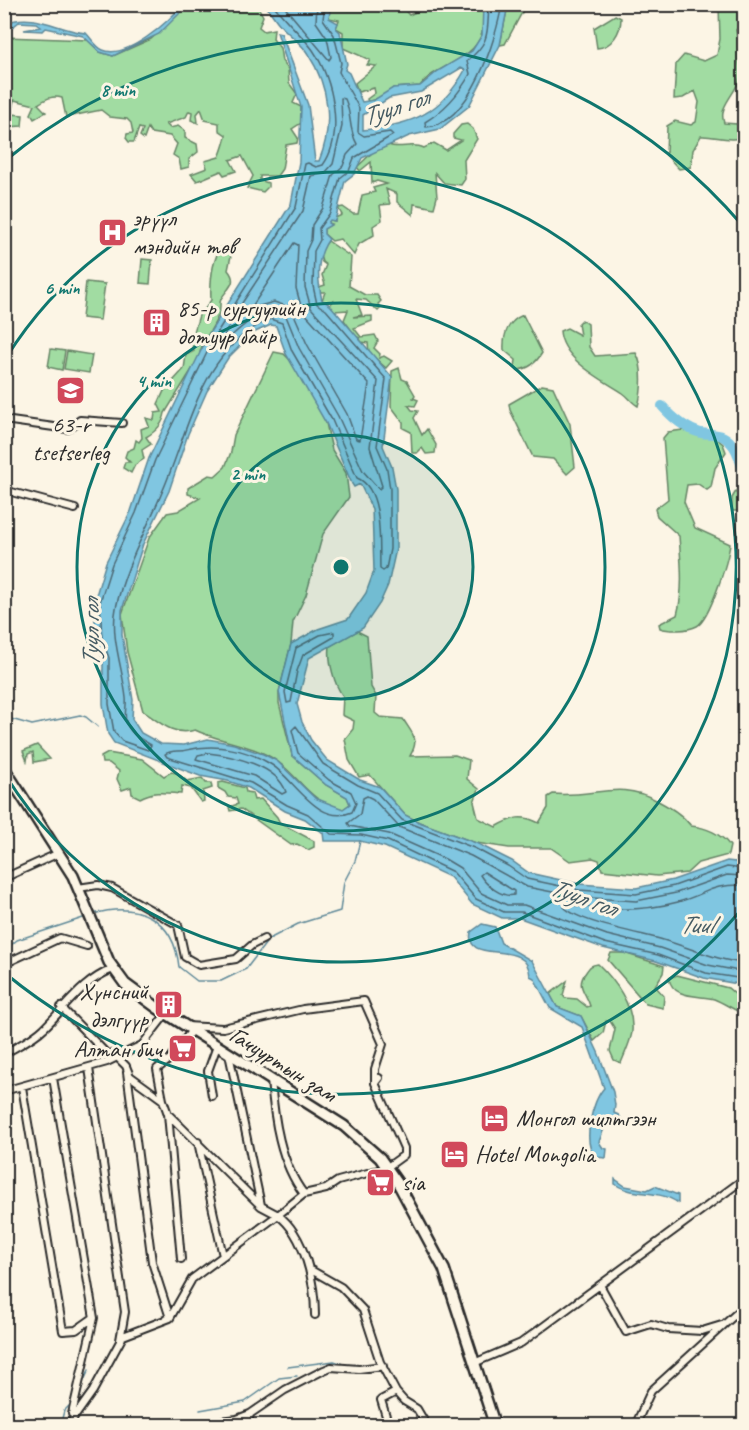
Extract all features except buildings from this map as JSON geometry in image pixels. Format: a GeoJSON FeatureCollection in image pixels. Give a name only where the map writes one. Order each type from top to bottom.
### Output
{"type":"FeatureCollection","features":[{"type":"Feature","properties":{"kind":"main road","name":"Гачууртын зам"},"geometry":{"type":"LineString","coordinates":[[4,768],[59,853],[78,888],[114,969],[125,984],[166,1014],[344,1126],[380,1158],[444,1269],[495,1425]]}},
{"type":"Feature","properties":{"kind":"street"},"geometry":{"type":"LineString","coordinates":[[4,420],[68,429],[80,420],[122,423]]}},
{"type":"Feature","properties":{"kind":"street"},"geometry":{"type":"LineString","coordinates":[[4,490],[75,509]]}},
{"type":"Feature","properties":{"kind":"street"},"geometry":{"type":"LineString","coordinates":[[4,878],[59,853]]}},
{"type":"Feature","properties":{"kind":"street"},"geometry":{"type":"LineString","coordinates":[[78,888],[98,885],[112,888],[178,925],[186,957],[199,964],[236,959],[252,945],[264,939]]}},
{"type":"Feature","properties":{"kind":"street"},"geometry":{"type":"LineString","coordinates":[[4,964],[60,938],[87,946]]}},
{"type":"Feature","properties":{"kind":"street"},"geometry":{"type":"LineString","coordinates":[[4,1054],[42,1030],[61,1007],[96,976],[114,969]]}},
{"type":"Feature","properties":{"kind":"street"},"geometry":{"type":"LineString","coordinates":[[120,1341],[129,1333],[170,1318],[192,1279],[304,1194],[326,1189],[338,1181],[386,1168],[404,1155],[404,1148],[377,1081],[375,1069],[383,1044],[364,1001],[303,1010],[223,1028],[188,1028],[170,1059],[157,1069],[168,1114],[181,1259]]}},
{"type":"Feature","properties":{"kind":"street"},"geometry":{"type":"LineString","coordinates":[[61,1007],[105,1052],[117,1057],[126,1066],[130,1076],[163,1100]]}},
{"type":"Feature","properties":{"kind":"street"},"geometry":{"type":"LineString","coordinates":[[4,1091],[89,1068],[117,1057],[142,1045],[166,1014]]}},
{"type":"Feature","properties":{"kind":"street"},"geometry":{"type":"LineString","coordinates":[[212,1096],[208,1071],[217,1046]]}},
{"type":"Feature","properties":{"kind":"street"},"geometry":{"type":"LineString","coordinates":[[229,1053],[261,1206]]}},
{"type":"Feature","properties":{"kind":"street"},"geometry":{"type":"LineString","coordinates":[[126,1066],[152,1262],[170,1318]]}},
{"type":"Feature","properties":{"kind":"street"},"geometry":{"type":"LineString","coordinates":[[69,1422],[93,1391],[120,1341],[125,1312],[89,1068]]}},
{"type":"Feature","properties":{"kind":"street"},"geometry":{"type":"LineString","coordinates":[[53,1078],[94,1318],[69,1422]]}},
{"type":"Feature","properties":{"kind":"street"},"geometry":{"type":"LineString","coordinates":[[271,1080],[282,1145],[297,1185],[304,1194]]}},
{"type":"Feature","properties":{"kind":"street"},"geometry":{"type":"LineString","coordinates":[[22,1087],[63,1331],[76,1330],[94,1318]]}},
{"type":"Feature","properties":{"kind":"street"},"geometry":{"type":"LineString","coordinates":[[168,1114],[261,1206],[278,1215],[294,1234],[311,1270],[315,1315]]}},
{"type":"Feature","properties":{"kind":"street"},"geometry":{"type":"LineString","coordinates":[[198,1142],[223,1256]]}},
{"type":"Feature","properties":{"kind":"street"},"geometry":{"type":"LineString","coordinates":[[474,1363],[520,1343],[744,1179]]}},
{"type":"Feature","properties":{"kind":"street"},"geometry":{"type":"LineString","coordinates":[[311,1270],[341,1287],[363,1310],[383,1366],[396,1392],[404,1401],[417,1409],[427,1425]]}},
{"type":"Feature","properties":{"kind":"street"},"geometry":{"type":"LineString","coordinates":[[600,1285],[626,1332],[651,1324],[668,1329],[702,1331],[725,1324]]}},
{"type":"Feature","properties":{"kind":"street"},"geometry":{"type":"LineString","coordinates":[[635,1425],[651,1391],[738,1312]]}},
{"type":"Feature","properties":{"kind":"street"},"geometry":{"type":"LineString","coordinates":[[204,1423],[237,1419],[250,1414],[285,1390],[331,1367],[359,1369],[383,1366]]}},
{"type":"Feature","properties":{"kind":"street"},"geometry":{"type":"LineString","coordinates":[[389,1425],[381,1400],[396,1392]]}},
{"type":"Feature","properties":{"kind":"street"},"geometry":{"type":"LineString","coordinates":[[247,1425],[250,1414]]}},
{"type":"Feature","properties":{"kind":"green space"},"geometry":{"type":"Polygon","coordinates":[[[199,4],[257,5],[263,16],[259,27],[264,31],[274,29],[273,39],[280,48],[282,61],[288,69],[289,83],[297,94],[293,103],[301,107],[301,123],[292,129],[298,138],[297,143],[286,145],[282,169],[277,176],[260,176],[260,180],[268,183],[268,187],[263,192],[247,188],[253,176],[242,156],[230,160],[236,171],[224,175],[221,171],[197,181],[191,174],[207,168],[205,161],[219,157],[226,137],[219,130],[219,123],[205,120],[201,109],[197,114],[198,123],[191,120],[192,112],[189,111],[186,117],[166,124],[170,128],[178,126],[185,131],[185,138],[197,144],[198,152],[189,159],[189,167],[181,169],[179,159],[173,155],[177,144],[170,136],[151,133],[148,128],[144,139],[140,136],[143,129],[139,128],[134,142],[129,142],[126,138],[127,134],[133,133],[131,123],[127,119],[110,117],[101,110],[66,117],[62,98],[58,97],[46,99],[38,104],[46,112],[34,119],[31,114],[35,105],[14,100],[11,114],[23,115],[22,126],[7,127],[5,122],[5,37],[89,40],[100,52],[113,56],[151,39],[183,9],[199,4]]]}},
{"type":"Feature","properties":{"kind":"green space"},"geometry":{"type":"Polygon","coordinates":[[[334,5],[349,5],[349,10],[356,5],[400,5],[409,15],[431,5],[483,5],[483,30],[471,50],[435,73],[420,86],[393,88],[386,95],[368,102],[367,99],[375,93],[374,88],[358,92],[355,83],[376,66],[367,65],[370,60],[343,48],[343,32],[336,28],[339,20],[329,18],[329,10],[334,5]]]}},
{"type":"Feature","properties":{"kind":"green space"},"geometry":{"type":"Polygon","coordinates":[[[508,5],[526,5],[505,44],[500,45],[508,5]]]}},
{"type":"Feature","properties":{"kind":"green space"},"geometry":{"type":"Polygon","coordinates":[[[719,5],[744,5],[744,20],[736,30],[737,35],[744,41],[744,55],[739,61],[740,79],[723,112],[724,123],[737,124],[742,132],[740,138],[735,139],[701,136],[693,150],[691,167],[679,169],[666,155],[667,126],[675,121],[691,125],[696,122],[699,102],[695,91],[683,98],[674,99],[676,64],[684,55],[704,61],[717,55],[720,39],[719,5]]]}},
{"type":"Feature","properties":{"kind":"green space"},"geometry":{"type":"Polygon","coordinates":[[[615,15],[621,18],[615,38],[607,45],[597,48],[594,28],[615,15]]]}},
{"type":"Feature","properties":{"kind":"green space"},"geometry":{"type":"Polygon","coordinates":[[[467,124],[473,129],[477,139],[464,160],[465,179],[461,185],[444,183],[435,173],[437,197],[434,208],[414,204],[413,215],[397,202],[397,194],[386,189],[390,204],[380,205],[382,220],[373,226],[374,235],[359,244],[354,255],[340,239],[332,241],[324,234],[324,229],[331,224],[327,223],[330,220],[335,221],[335,218],[342,215],[338,208],[343,207],[353,214],[358,214],[362,195],[375,192],[373,188],[387,184],[377,181],[372,183],[371,162],[360,171],[357,167],[373,152],[389,145],[424,148],[434,143],[446,150],[461,140],[453,138],[453,134],[461,125],[467,124]]]}},
{"type":"Feature","properties":{"kind":"green space"},"geometry":{"type":"Polygon","coordinates":[[[328,241],[351,257],[349,286],[365,295],[377,295],[381,301],[378,304],[381,308],[378,311],[366,300],[356,299],[362,315],[353,317],[372,316],[372,321],[354,328],[361,337],[375,335],[378,341],[374,348],[380,354],[379,358],[384,356],[392,361],[386,368],[369,353],[368,343],[361,342],[360,338],[350,334],[352,331],[344,320],[348,310],[334,311],[330,305],[333,301],[326,303],[322,300],[325,292],[320,292],[319,287],[325,285],[322,275],[326,265],[322,262],[319,252],[328,241]]]}},
{"type":"Feature","properties":{"kind":"green space"},"geometry":{"type":"Polygon","coordinates":[[[221,247],[229,247],[232,251],[228,270],[232,278],[231,285],[221,299],[219,313],[202,346],[199,358],[160,425],[146,437],[151,444],[142,450],[144,459],[135,465],[131,473],[123,468],[125,462],[130,462],[125,457],[127,451],[134,448],[136,440],[139,442],[142,438],[141,429],[149,426],[146,418],[154,420],[155,413],[162,412],[158,404],[164,391],[184,369],[186,355],[194,351],[191,342],[200,312],[211,300],[212,273],[221,247]]]}},
{"type":"Feature","properties":{"kind":"green space"},"geometry":{"type":"Polygon","coordinates":[[[142,259],[152,260],[150,284],[140,283],[142,259]]]}},
{"type":"Feature","properties":{"kind":"green space"},"geometry":{"type":"Polygon","coordinates":[[[86,282],[105,284],[100,320],[82,318],[86,282]]]}},
{"type":"Feature","properties":{"kind":"green space"},"geometry":{"type":"Polygon","coordinates":[[[523,315],[542,353],[532,365],[518,370],[515,367],[516,360],[504,350],[504,344],[510,325],[523,315]]]}},
{"type":"Feature","properties":{"kind":"green space"},"geometry":{"type":"Polygon","coordinates":[[[582,320],[588,324],[589,347],[595,356],[636,353],[642,379],[638,406],[623,393],[585,368],[568,351],[562,341],[560,331],[567,328],[580,335],[578,324],[582,320]]]}},
{"type":"Feature","properties":{"kind":"green space"},"geometry":{"type":"Polygon","coordinates":[[[51,349],[65,351],[62,370],[48,367],[51,349]]]}},
{"type":"Feature","properties":{"kind":"green space"},"geometry":{"type":"Polygon","coordinates":[[[67,351],[92,355],[89,373],[64,369],[67,351]]]}},
{"type":"Feature","properties":{"kind":"green space"},"geometry":{"type":"Polygon","coordinates":[[[274,352],[284,354],[295,365],[326,423],[332,450],[346,473],[349,497],[323,534],[306,595],[293,622],[291,644],[279,692],[279,703],[292,755],[326,785],[347,797],[350,804],[343,809],[321,801],[286,768],[268,755],[195,730],[180,732],[174,730],[143,711],[127,652],[122,614],[149,538],[167,513],[178,511],[200,498],[188,494],[188,488],[209,475],[215,476],[225,467],[234,435],[274,352]]]}},
{"type":"Feature","properties":{"kind":"green space"},"geometry":{"type":"Polygon","coordinates":[[[399,368],[402,379],[407,381],[415,395],[413,398],[418,400],[415,406],[408,405],[412,410],[418,411],[414,418],[422,435],[427,429],[436,445],[435,453],[426,454],[422,448],[417,453],[412,453],[411,432],[403,428],[403,422],[391,406],[392,371],[399,368]]]}},
{"type":"Feature","properties":{"kind":"green space"},"geometry":{"type":"Polygon","coordinates":[[[542,385],[553,387],[570,424],[575,467],[567,474],[553,459],[533,457],[510,410],[509,404],[542,385]]]}},
{"type":"Feature","properties":{"kind":"green space"},"geometry":{"type":"Polygon","coordinates":[[[683,430],[700,436],[714,436],[723,444],[726,452],[715,468],[711,487],[707,490],[698,484],[687,485],[684,502],[695,528],[730,544],[718,588],[702,621],[693,628],[673,630],[660,628],[659,624],[677,615],[681,586],[679,536],[657,516],[655,509],[668,499],[663,438],[668,432],[683,430]]]}},
{"type":"Feature","properties":{"kind":"green space"},"geometry":{"type":"Polygon","coordinates":[[[744,481],[744,511],[732,511],[732,498],[744,481]]]}},
{"type":"Feature","properties":{"kind":"green space"},"geometry":{"type":"Polygon","coordinates":[[[357,631],[367,636],[371,687],[376,696],[375,713],[380,717],[403,719],[415,741],[410,756],[455,755],[469,760],[467,779],[479,789],[474,802],[478,818],[496,827],[518,818],[528,818],[539,823],[548,808],[548,797],[553,794],[631,791],[667,806],[691,826],[718,835],[730,846],[728,855],[698,863],[687,873],[657,876],[602,870],[599,860],[593,858],[570,861],[551,848],[509,848],[476,843],[405,815],[370,775],[359,777],[349,760],[345,739],[353,729],[354,721],[342,715],[343,696],[334,679],[330,646],[357,631]]]}},
{"type":"Feature","properties":{"kind":"green space"},"geometry":{"type":"Polygon","coordinates":[[[37,745],[50,759],[34,762],[33,752],[28,754],[27,761],[23,751],[37,745]]]}},
{"type":"Feature","properties":{"kind":"green space"},"geometry":{"type":"Polygon","coordinates":[[[108,753],[142,759],[164,776],[171,772],[177,773],[187,781],[202,778],[206,783],[211,783],[212,788],[203,791],[204,801],[201,802],[191,788],[182,786],[181,794],[156,793],[140,798],[132,794],[131,787],[122,790],[117,779],[119,771],[109,763],[102,763],[101,757],[108,753]]]}},
{"type":"Feature","properties":{"kind":"green space"},"geometry":{"type":"Polygon","coordinates":[[[223,782],[245,788],[246,792],[252,793],[254,800],[261,799],[280,823],[314,841],[314,847],[308,850],[297,844],[291,845],[241,809],[230,811],[229,807],[238,804],[236,798],[228,797],[218,788],[218,783],[223,782]]]}},
{"type":"Feature","properties":{"kind":"green space"},"geometry":{"type":"Polygon","coordinates":[[[611,953],[624,953],[664,966],[663,973],[655,986],[664,996],[663,1008],[646,1004],[608,960],[611,953]]]}},
{"type":"Feature","properties":{"kind":"green space"},"geometry":{"type":"Polygon","coordinates":[[[598,964],[617,986],[630,1012],[632,1034],[621,1063],[614,1060],[610,1051],[615,1029],[610,1021],[606,1021],[603,1033],[594,1041],[581,1016],[557,1007],[550,994],[567,981],[563,995],[565,998],[577,999],[587,1007],[590,1006],[581,982],[590,967],[598,964]]]}},
{"type":"Feature","properties":{"kind":"green space"},"geometry":{"type":"Polygon","coordinates":[[[677,975],[728,988],[744,1002],[744,1014],[714,999],[687,995],[675,990],[669,978],[677,975]]]}},
{"type":"Feature","properties":{"kind":"water"},"geometry":{"type":"Polygon","coordinates":[[[182,5],[188,5],[159,34],[113,56],[100,52],[83,36],[46,28],[43,31],[24,30],[41,27],[36,23],[19,22],[5,33],[5,23],[16,20],[37,20],[86,33],[100,49],[113,52],[147,37],[182,5]]]}},
{"type":"Feature","properties":{"kind":"water"},"geometry":{"type":"Polygon","coordinates":[[[265,5],[331,5],[329,18],[338,23],[336,28],[340,32],[347,64],[345,70],[349,73],[362,102],[374,100],[393,88],[420,86],[438,71],[472,51],[482,35],[483,5],[508,5],[500,45],[469,106],[440,129],[409,136],[362,158],[354,174],[345,181],[335,221],[330,220],[328,223],[331,225],[324,229],[324,234],[329,239],[322,253],[319,268],[322,300],[330,305],[392,377],[383,446],[392,467],[396,489],[396,549],[388,585],[380,603],[363,628],[309,658],[297,704],[302,722],[311,740],[327,760],[360,780],[380,787],[405,815],[476,843],[512,861],[529,873],[579,884],[636,888],[673,880],[727,861],[744,863],[744,985],[704,978],[656,961],[603,948],[520,918],[502,918],[472,904],[450,877],[385,847],[360,841],[324,841],[323,833],[305,819],[285,811],[249,788],[228,781],[200,776],[114,743],[108,734],[103,704],[103,659],[96,641],[94,602],[106,562],[131,511],[149,458],[210,332],[291,204],[299,162],[301,107],[277,32],[281,33],[308,105],[315,161],[319,161],[327,134],[325,92],[315,66],[306,50],[282,27],[265,5]],[[461,68],[421,92],[389,98],[363,115],[363,130],[396,125],[423,115],[446,97],[456,85],[465,70],[461,68]],[[271,325],[253,333],[228,358],[207,391],[188,434],[169,491],[143,544],[122,610],[122,635],[133,700],[132,719],[141,733],[161,744],[184,745],[208,739],[234,744],[263,754],[277,761],[315,798],[343,809],[350,804],[347,797],[326,785],[292,755],[279,692],[291,644],[318,629],[348,619],[366,593],[374,571],[372,509],[360,484],[354,487],[352,484],[326,423],[286,354],[276,326],[271,325]]]}},
{"type":"Feature","properties":{"kind":"water"},"geometry":{"type":"Polygon","coordinates":[[[482,924],[495,927],[501,943],[532,961],[557,1007],[581,1016],[613,1092],[614,1113],[619,1115],[623,1122],[619,1126],[606,1123],[599,1142],[603,1148],[607,1149],[606,1158],[595,1157],[589,1142],[592,1112],[604,1088],[582,1027],[550,1008],[534,978],[530,976],[527,964],[519,957],[486,951],[477,948],[471,942],[471,932],[482,924]]]}},
{"type":"Feature","properties":{"kind":"water"},"geometry":{"type":"Polygon","coordinates":[[[615,1179],[625,1186],[647,1190],[655,1186],[678,1195],[678,1203],[663,1196],[622,1188],[615,1184],[615,1179]]]}},
{"type":"Feature","properties":{"kind":"waterway"},"geometry":{"type":"LineString","coordinates":[[662,406],[690,429],[728,439],[736,450],[744,473]]}},
{"type":"Feature","properties":{"kind":"waterway"},"geometry":{"type":"LineString","coordinates":[[4,721],[11,719],[32,725],[80,715],[98,727]]}},
{"type":"Feature","properties":{"kind":"waterway"},"geometry":{"type":"LineString","coordinates":[[93,914],[125,910],[151,917],[170,936],[176,950],[179,967],[197,981],[221,981],[246,969],[269,939],[298,924],[340,911],[344,882],[355,861],[360,841]]}},
{"type":"Feature","properties":{"kind":"waterway"},"geometry":{"type":"LineString","coordinates":[[4,951],[17,940],[86,917]]}},
{"type":"Feature","properties":{"kind":"waterway"},"geometry":{"type":"LineString","coordinates":[[288,1367],[334,1361],[346,1365]]}},
{"type":"Feature","properties":{"kind":"waterway"},"geometry":{"type":"LineString","coordinates":[[80,1389],[89,1370]]}},
{"type":"Feature","properties":{"kind":"waterway"},"geometry":{"type":"LineString","coordinates":[[200,1410],[245,1402],[279,1378],[297,1376]]}},
{"type":"Feature","properties":{"kind":"waterway"},"geometry":{"type":"LineString","coordinates":[[60,1426],[64,1411],[72,1403]]}},
{"type":"Feature","properties":{"kind":"place","name":"эрүүл мэндийн төв"},"geometry":{"type":"Point","coordinates":[112,232]}},
{"type":"Feature","properties":{"kind":"place","name":"85-р сургуулийн дотуур байр"},"geometry":{"type":"Point","coordinates":[156,322]}},
{"type":"Feature","properties":{"kind":"place","name":"63-r tsetserleg"},"geometry":{"type":"Point","coordinates":[71,391]}},
{"type":"Feature","properties":{"kind":"place","name":"Хүнсний дэлгүүр"},"geometry":{"type":"Point","coordinates":[169,1005]}},
{"type":"Feature","properties":{"kind":"place","name":"Алтан бич"},"geometry":{"type":"Point","coordinates":[183,1049]}},
{"type":"Feature","properties":{"kind":"place","name":"Монгол шилтгээн"},"geometry":{"type":"Point","coordinates":[495,1118]}},
{"type":"Feature","properties":{"kind":"place","name":"Hotel Mongolia"},"geometry":{"type":"Point","coordinates":[454,1154]}},
{"type":"Feature","properties":{"kind":"place","name":"sia"},"geometry":{"type":"Point","coordinates":[381,1182]}},
{"type":"Feature","properties":{"kind":"water label","name":"Туул гол"},"geometry":{"type":"Point","coordinates":[395,107]}},
{"type":"Feature","properties":{"kind":"water label","name":"Туул гол"},"geometry":{"type":"Point","coordinates":[90,633]}},
{"type":"Feature","properties":{"kind":"water label","name":"Туул гол"},"geometry":{"type":"Point","coordinates":[583,897]}},
{"type":"Feature","properties":{"kind":"water label","name":"Tuul"},"geometry":{"type":"Point","coordinates":[696,924]}}]}
